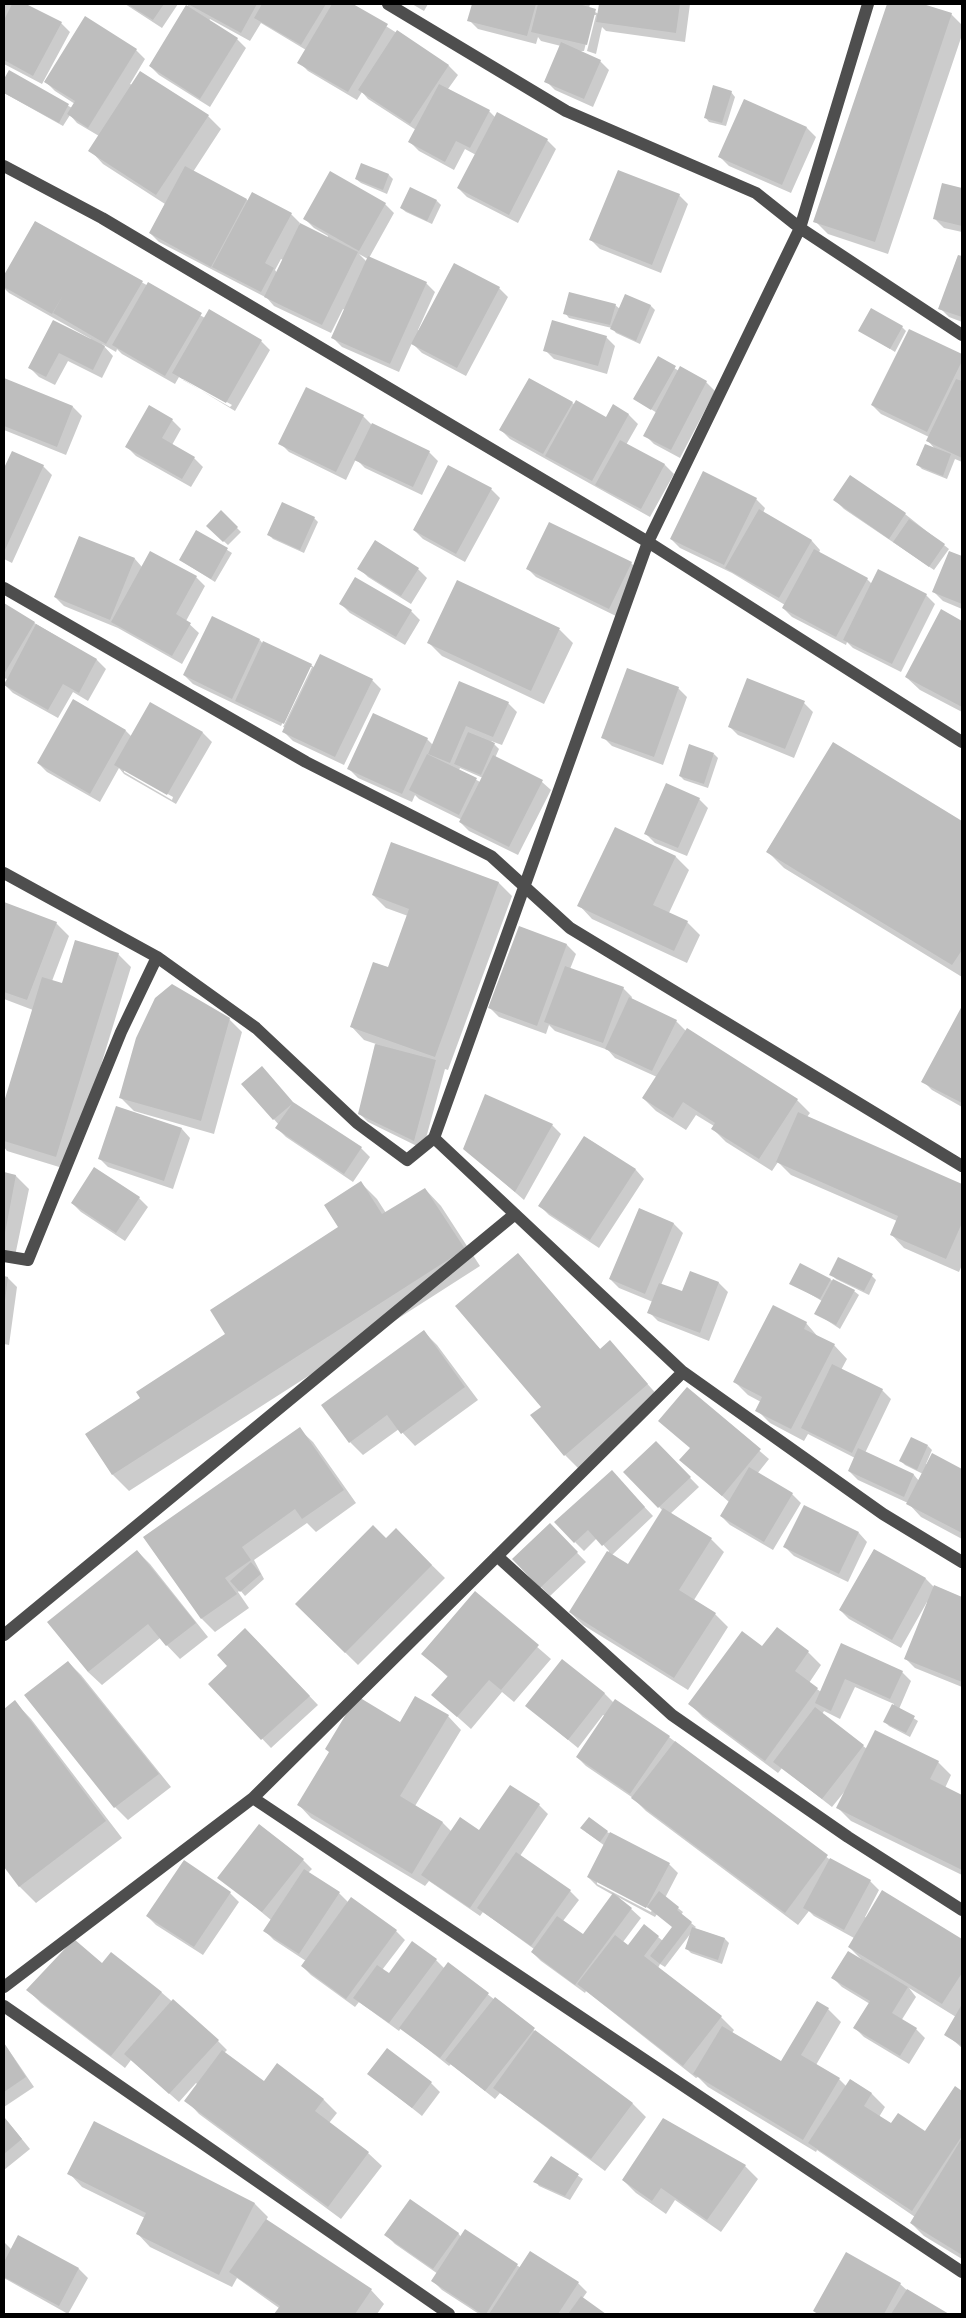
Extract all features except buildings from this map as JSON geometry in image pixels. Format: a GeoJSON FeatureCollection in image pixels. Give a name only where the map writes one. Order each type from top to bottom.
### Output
{"type":"FeatureCollection","features":[{"type":"Feature","properties":{"kind":"street"},"geometry":{"type":"LineString","coordinates":[[388,4],[566,111],[756,193],[800,228],[962,335]]}},
{"type":"Feature","properties":{"kind":"street"},"geometry":{"type":"LineString","coordinates":[[4,872],[157,957],[256,1028],[358,1123],[407,1160],[434,1138],[648,542],[800,228],[868,4]]}},
{"type":"Feature","properties":{"kind":"street"},"geometry":{"type":"LineString","coordinates":[[4,166],[102,218],[648,542],[962,742]]}},
{"type":"Feature","properties":{"kind":"street"},"geometry":{"type":"LineString","coordinates":[[4,588],[306,762],[491,856],[570,928],[962,1166]]}},
{"type":"Feature","properties":{"kind":"street"},"geometry":{"type":"LineString","coordinates":[[4,1256],[28,1260],[121,1032],[157,957]]}},
{"type":"Feature","properties":{"kind":"street"},"geometry":{"type":"LineString","coordinates":[[434,1138],[683,1372],[883,1514],[962,1562]]}},
{"type":"Feature","properties":{"kind":"street"},"geometry":{"type":"LineString","coordinates":[[4,1635],[515,1214]]}},
{"type":"Feature","properties":{"kind":"street"},"geometry":{"type":"LineString","coordinates":[[4,1987],[253,1798],[683,1372]]}},
{"type":"Feature","properties":{"kind":"street"},"geometry":{"type":"LineString","coordinates":[[497,1556],[672,1715],[848,1837],[962,1910]]}},
{"type":"Feature","properties":{"kind":"street"},"geometry":{"type":"LineString","coordinates":[[253,1798],[962,2272]]}},
{"type":"Feature","properties":{"kind":"street"},"geometry":{"type":"LineString","coordinates":[[4,2006],[449,2314]]}}]}
